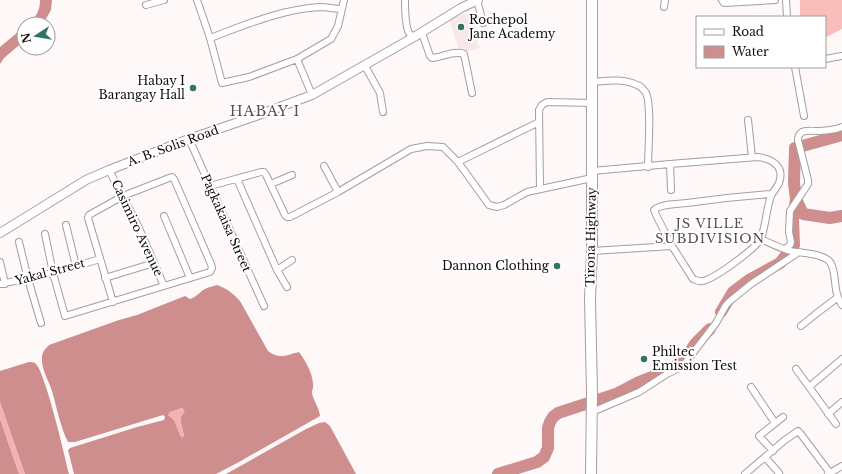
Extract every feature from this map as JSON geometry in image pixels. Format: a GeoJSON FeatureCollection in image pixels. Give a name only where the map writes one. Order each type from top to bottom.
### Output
{"type":"FeatureCollection","features":[{"type":"Feature","properties":{"kind":"main road","name":"Tirona Highway"},"geometry":{"type":"LineString","coordinates":[[591,474],[592,393],[590,298],[592,251],[592,0]]}},
{"type":"Feature","properties":{"kind":"street"},"geometry":{"type":"LineString","coordinates":[[146,5],[164,0]]}},
{"type":"Feature","properties":{"kind":"street"},"geometry":{"type":"LineString","coordinates":[[197,0],[210,38],[222,83],[249,77],[297,59],[331,39],[338,26],[344,0]]}},
{"type":"Feature","properties":{"kind":"street"},"geometry":{"type":"LineString","coordinates":[[405,0],[407,28],[414,38]]}},
{"type":"Feature","properties":{"kind":"street"},"geometry":{"type":"LineString","coordinates":[[477,0],[484,23]]}},
{"type":"Feature","properties":{"kind":"street","name":"A. B. Solis Road"},"geometry":{"type":"LineString","coordinates":[[0,233],[86,180],[189,139],[252,118],[312,95],[414,38],[461,8],[477,0]]}},
{"type":"Feature","properties":{"kind":"street"},"geometry":{"type":"LineString","coordinates":[[722,0],[724,3],[775,0]]}},
{"type":"Feature","properties":{"kind":"street"},"geometry":{"type":"LineString","coordinates":[[786,0],[787,16]]}},
{"type":"Feature","properties":{"kind":"street"},"geometry":{"type":"LineString","coordinates":[[210,38],[274,15],[305,8],[322,7],[342,9]]}},
{"type":"Feature","properties":{"kind":"street"},"geometry":{"type":"LineString","coordinates":[[422,32],[432,58],[457,53],[464,54],[472,93]]}},
{"type":"Feature","properties":{"kind":"street"},"geometry":{"type":"LineString","coordinates":[[826,59],[842,56]]}},
{"type":"Feature","properties":{"kind":"street"},"geometry":{"type":"LineString","coordinates":[[297,59],[312,95]]}},
{"type":"Feature","properties":{"kind":"street"},"geometry":{"type":"LineString","coordinates":[[365,66],[380,93],[383,112]]}},
{"type":"Feature","properties":{"kind":"street"},"geometry":{"type":"LineString","coordinates":[[795,68],[804,116]]}},
{"type":"Feature","properties":{"kind":"street"},"geometry":{"type":"LineString","coordinates":[[592,82],[632,82],[639,85],[646,93],[649,111],[648,167]]}},
{"type":"Feature","properties":{"kind":"street"},"geometry":{"type":"LineString","coordinates":[[540,189],[539,110],[542,105],[547,102],[592,103]]}},
{"type":"Feature","properties":{"kind":"street"},"geometry":{"type":"LineString","coordinates":[[748,120],[752,157]]}},
{"type":"Feature","properties":{"kind":"street"},"geometry":{"type":"LineString","coordinates":[[458,162],[539,122]]}},
{"type":"Feature","properties":{"kind":"street"},"geometry":{"type":"LineString","coordinates":[[786,250],[791,242],[789,232],[790,211],[808,184],[798,140],[800,134],[805,131],[834,130],[842,127]]}},
{"type":"Feature","properties":{"kind":"street","name":"Pagkakaisa Street"},"geometry":{"type":"LineString","coordinates":[[189,139],[264,306]]}},
{"type":"Feature","properties":{"kind":"street"},"geometry":{"type":"LineString","coordinates":[[210,186],[264,172],[287,217],[293,216],[338,192],[411,149],[427,146],[443,147],[458,162],[489,205],[496,207],[504,205],[527,192],[580,181],[592,174],[670,164],[752,157],[767,158],[774,162],[779,168],[779,184],[772,194],[761,239],[747,254],[711,278],[697,281],[694,279],[672,246],[654,210],[656,208],[728,198],[772,194]]}},
{"type":"Feature","properties":{"kind":"street"},"geometry":{"type":"LineString","coordinates":[[670,164],[671,190]]}},
{"type":"Feature","properties":{"kind":"street"},"geometry":{"type":"LineString","coordinates":[[324,166],[338,192]]}},
{"type":"Feature","properties":{"kind":"street","name":"Casimiro Avenue"},"geometry":{"type":"LineString","coordinates":[[109,170],[139,228],[164,286]]}},
{"type":"Feature","properties":{"kind":"street"},"geometry":{"type":"LineString","coordinates":[[270,184],[292,175]]}},
{"type":"Feature","properties":{"kind":"street"},"geometry":{"type":"LineString","coordinates":[[45,234],[53,273],[65,316],[113,302],[210,272],[212,268],[174,179],[172,177],[123,196],[88,215],[113,302]]}},
{"type":"Feature","properties":{"kind":"street"},"geometry":{"type":"LineString","coordinates":[[236,179],[277,270],[287,287]]}},
{"type":"Feature","properties":{"kind":"street"},"geometry":{"type":"LineString","coordinates":[[164,216],[190,278]]}},
{"type":"Feature","properties":{"kind":"street"},"geometry":{"type":"LineString","coordinates":[[66,225],[76,266]]}},
{"type":"Feature","properties":{"kind":"street"},"geometry":{"type":"LineString","coordinates":[[761,239],[786,250],[817,255],[828,260],[832,266],[837,298],[842,305]]}},
{"type":"Feature","properties":{"kind":"street"},"geometry":{"type":"LineString","coordinates":[[19,242],[40,323]]}},
{"type":"Feature","properties":{"kind":"street"},"geometry":{"type":"LineString","coordinates":[[592,251],[672,246]]}},
{"type":"Feature","properties":{"kind":"street"},"geometry":{"type":"LineString","coordinates":[[592,409],[639,392],[667,374],[683,366],[716,323],[726,305],[730,301],[751,284],[797,252]]}},
{"type":"Feature","properties":{"kind":"street","name":"Yakal Street"},"geometry":{"type":"LineString","coordinates":[[3,284],[53,273],[100,259]]}},
{"type":"Feature","properties":{"kind":"street"},"geometry":{"type":"LineString","coordinates":[[277,270],[292,260]]}},
{"type":"Feature","properties":{"kind":"street"},"geometry":{"type":"LineString","coordinates":[[0,262],[3,284]]}},
{"type":"Feature","properties":{"kind":"street"},"geometry":{"type":"LineString","coordinates":[[106,278],[154,263]]}},
{"type":"Feature","properties":{"kind":"street"},"geometry":{"type":"LineString","coordinates":[[801,326],[837,298]]}},
{"type":"Feature","properties":{"kind":"street"},"geometry":{"type":"LineString","coordinates":[[809,387],[842,359]]}},
{"type":"Feature","properties":{"kind":"street"},"geometry":{"type":"LineString","coordinates":[[796,369],[836,424]]}},
{"type":"Feature","properties":{"kind":"street"},"geometry":{"type":"LineString","coordinates":[[751,387],[775,423]]}},
{"type":"Feature","properties":{"kind":"street"},"geometry":{"type":"LineString","coordinates":[[828,414],[842,402]]}},
{"type":"Feature","properties":{"kind":"street"},"geometry":{"type":"LineString","coordinates":[[772,451],[756,438],[783,417]]}},
{"type":"Feature","properties":{"kind":"street"},"geometry":{"type":"LineString","coordinates":[[745,474],[796,432],[798,432],[829,473],[842,466]]}},
{"type":"Feature","properties":{"kind":"street"},"geometry":{"type":"LineString","coordinates":[[765,457],[779,473]]}},
{"type":"Feature","properties":{"kind":"shaded area"},"geometry":{"type":"Polygon","coordinates":[[[800,0],[842,0],[842,29],[826,37],[826,16],[800,16],[800,0]]]}},
{"type":"Feature","properties":{"kind":"shaded area","name":"Rochepol Jane Academy"},"geometry":{"type":"Polygon","coordinates":[[[467,13],[480,48],[460,53],[449,19],[467,13]]]}},
{"type":"Feature","properties":{"kind":"shaded area"},"geometry":{"type":"Polygon","coordinates":[[[0,402],[25,474],[19,474],[0,419],[0,402]]]}},
{"type":"Feature","properties":{"kind":"shaded area"},"geometry":{"type":"Polygon","coordinates":[[[182,408],[186,411],[181,422],[184,437],[182,438],[174,420],[168,415],[170,412],[182,408]]]}},
{"type":"Feature","properties":{"kind":"water"},"geometry":{"type":"Polygon","coordinates":[[[40,0],[52,0],[51,10],[48,16],[35,16],[40,0]]]}},
{"type":"Feature","properties":{"kind":"water"},"geometry":{"type":"Polygon","coordinates":[[[16,34],[16,48],[4,58],[0,64],[0,47],[16,34]]]}},
{"type":"Feature","properties":{"kind":"water"},"geometry":{"type":"Polygon","coordinates":[[[217,285],[227,290],[240,301],[268,351],[272,354],[280,356],[299,352],[310,371],[313,384],[312,393],[320,416],[216,474],[74,474],[68,450],[70,448],[164,420],[165,417],[163,415],[75,442],[68,442],[42,362],[42,356],[45,349],[49,345],[137,315],[185,296],[190,299],[205,289],[217,285]],[[182,408],[170,412],[168,415],[174,420],[182,438],[184,436],[181,417],[185,411],[182,408]]]}},
{"type":"Feature","properties":{"kind":"water"},"geometry":{"type":"Polygon","coordinates":[[[29,362],[35,363],[44,381],[69,474],[25,474],[0,402],[0,371],[29,362]]]}},
{"type":"Feature","properties":{"kind":"water"},"geometry":{"type":"Polygon","coordinates":[[[0,419],[19,474],[0,474],[0,419]]]}},
{"type":"Feature","properties":{"kind":"water"},"geometry":{"type":"Polygon","coordinates":[[[325,422],[330,426],[356,474],[226,474],[306,429],[325,422]]]}},
{"type":"Feature","properties":{"kind":"waterway"},"geometry":{"type":"LineString","coordinates":[[796,199],[794,183],[795,148],[842,135]]}},
{"type":"Feature","properties":{"kind":"waterway"},"geometry":{"type":"LineString","coordinates":[[721,312],[733,292],[749,280],[780,263],[794,245],[793,220],[796,199],[803,214],[830,218],[842,216]]}},
{"type":"Feature","properties":{"kind":"waterway"},"geometry":{"type":"LineString","coordinates":[[498,474],[537,462],[544,457],[548,448],[548,428],[553,417],[558,413],[616,394],[639,382],[667,371],[685,359],[695,344],[710,329]]}},
{"type":"Feature","properties":{"kind":"place","name":"Rochepol Jane Academy"},"geometry":{"type":"Point","coordinates":[461,27]}},
{"type":"Feature","properties":{"kind":"place","name":"Habay I Barangay Hall"},"geometry":{"type":"Point","coordinates":[193,88]}},
{"type":"Feature","properties":{"kind":"place","name":"Dannon Clothing"},"geometry":{"type":"Point","coordinates":[557,266]}},
{"type":"Feature","properties":{"kind":"place","name":"Philtec Emission Test"},"geometry":{"type":"Point","coordinates":[644,359]}},
{"type":"Feature","properties":{"kind":"district","name":"HABAY I"},"geometry":{"type":"Point","coordinates":[265,111]}},
{"type":"Feature","properties":{"kind":"district","name":"JS VILLE SUBDIVISION"},"geometry":{"type":"Point","coordinates":[710,230]}}]}
